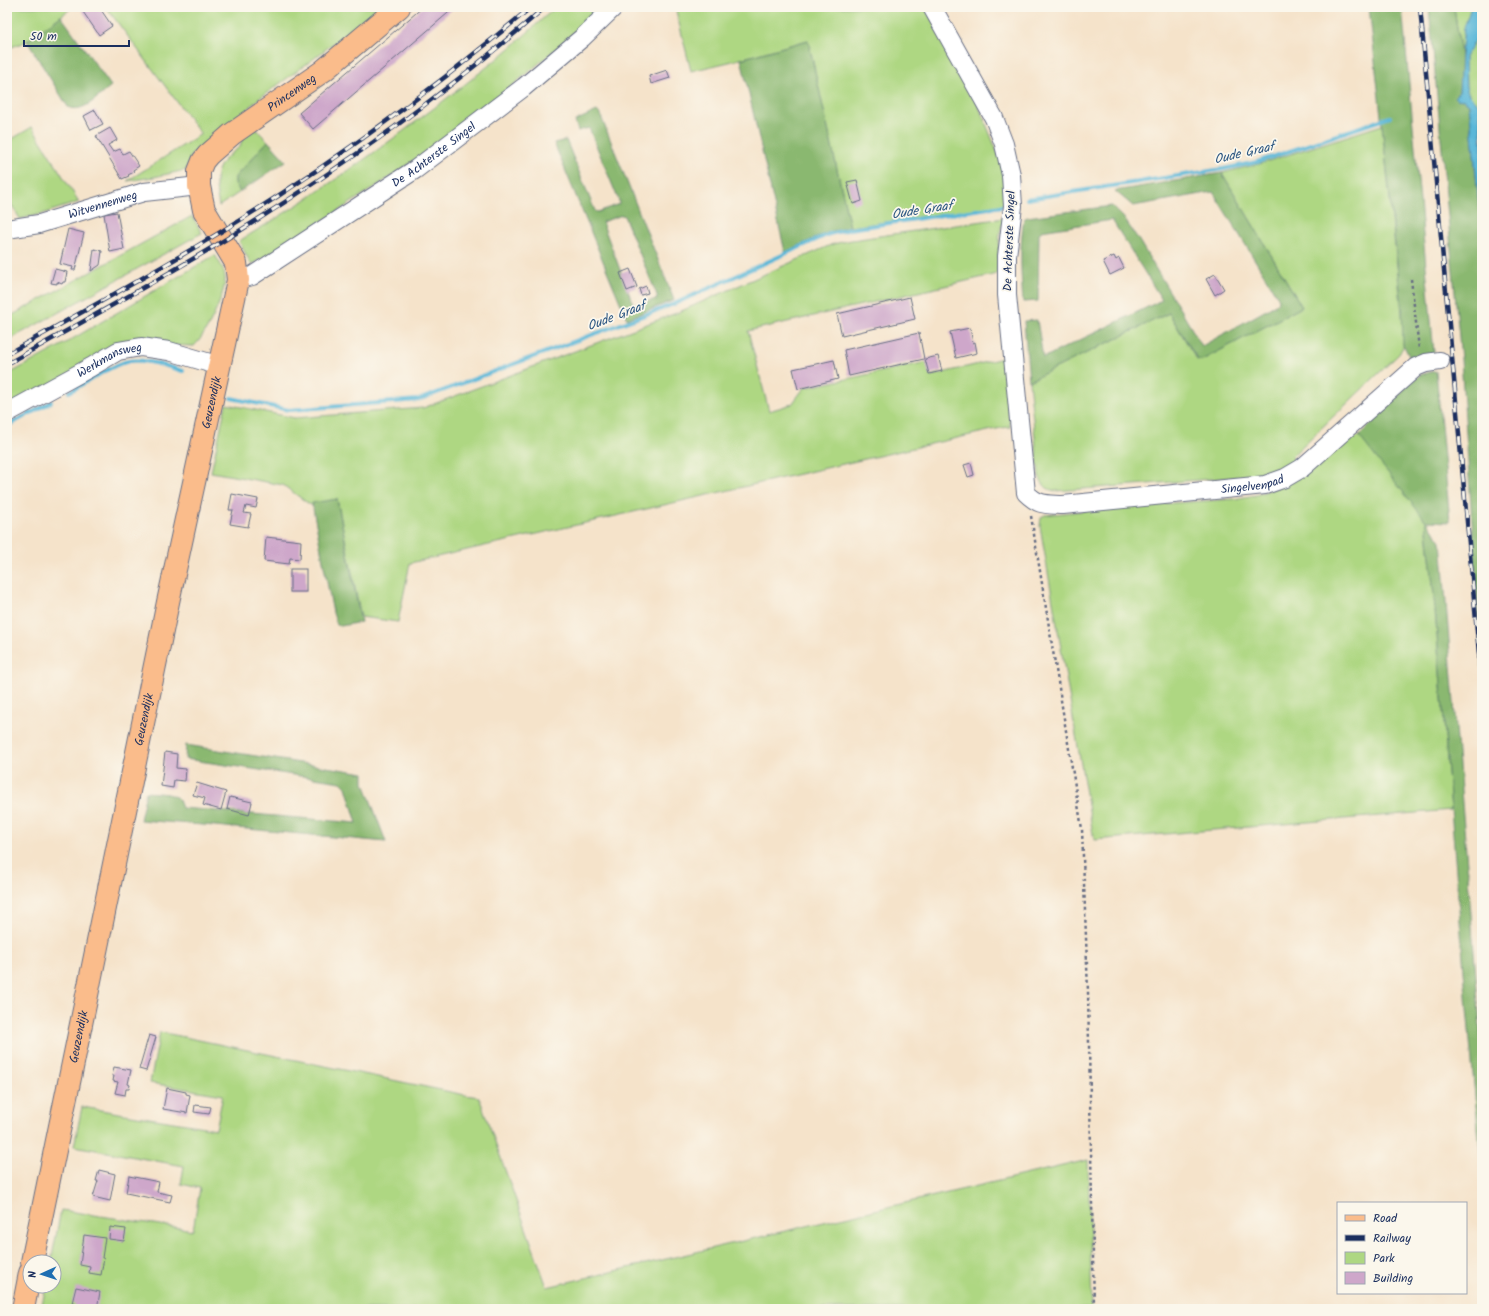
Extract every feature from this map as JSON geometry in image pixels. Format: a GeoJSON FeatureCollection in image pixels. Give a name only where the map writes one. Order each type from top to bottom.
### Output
{"type":"FeatureCollection","features":[{"type":"Feature","properties":{"kind":"main road","name":"Princenweg"},"geometry":{"type":"LineString","coordinates":[[199,186],[199,171],[208,155],[232,134],[324,71],[399,7]]}},
{"type":"Feature","properties":{"kind":"main road","name":"Geuzendijk"},"geometry":{"type":"LineString","coordinates":[[34,1254],[168,602],[238,280],[236,263],[204,210],[199,186]]}},
{"type":"Feature","properties":{"kind":"main road"},"geometry":{"type":"LineString","coordinates":[[23,1309],[26,1294]]}},
{"type":"Feature","properties":{"kind":"street","name":"De Achterste Singel"},"geometry":{"type":"LineString","coordinates":[[238,280],[252,276],[416,169],[524,87],[582,38],[614,7]]}},
{"type":"Feature","properties":{"kind":"street","name":"De Achterste Singel"},"geometry":{"type":"LineString","coordinates":[[932,7],[994,118],[1004,144],[1011,175],[1013,206],[1006,256],[1007,295],[1026,493]]}},
{"type":"Feature","properties":{"kind":"street","name":"Witvennenweg"},"geometry":{"type":"LineString","coordinates":[[7,229],[39,224],[144,192],[199,186]]}},
{"type":"Feature","properties":{"kind":"street","name":"Werkmansweg"},"geometry":{"type":"LineString","coordinates":[[7,413],[118,351],[141,348],[169,351],[220,366]]}},
{"type":"Feature","properties":{"kind":"street","name":"Singelvenpad"},"geometry":{"type":"LineString","coordinates":[[1026,493],[1034,501],[1044,504],[1063,505],[1265,485],[1285,478],[1302,468],[1409,373],[1426,363],[1440,361]]}},
{"type":"Feature","properties":{"kind":"path"},"geometry":{"type":"LineString","coordinates":[[1411,279],[1421,365]]}},
{"type":"Feature","properties":{"kind":"path"},"geometry":{"type":"LineString","coordinates":[[1026,493],[1082,829],[1088,992],[1094,1309]]}},
{"type":"Feature","properties":{"kind":"green space"},"geometry":{"type":"Polygon","coordinates":[[[7,7],[73,7],[27,41],[7,49],[7,7]]]}},
{"type":"Feature","properties":{"kind":"green space"},"geometry":{"type":"Polygon","coordinates":[[[106,7],[380,7],[312,60],[257,100],[233,124],[192,154],[186,170],[127,181],[201,134],[106,7]]]}},
{"type":"Feature","properties":{"kind":"green space"},"geometry":{"type":"Polygon","coordinates":[[[556,7],[605,7],[496,99],[428,151],[321,222],[255,263],[251,264],[239,241],[273,221],[338,178],[403,132],[512,47],[556,7]]]}},
{"type":"Feature","properties":{"kind":"green space"},"geometry":{"type":"Polygon","coordinates":[[[675,7],[925,7],[973,92],[1001,161],[1005,205],[850,227],[808,40],[691,71],[675,7]]]}},
{"type":"Feature","properties":{"kind":"green space"},"geometry":{"type":"Polygon","coordinates":[[[1369,7],[1402,7],[1434,353],[1411,360],[1403,344],[1402,307],[1369,7]]]}},
{"type":"Feature","properties":{"kind":"green space"},"geometry":{"type":"Polygon","coordinates":[[[1429,7],[1454,7],[1461,56],[1460,87],[1457,99],[1464,100],[1469,104],[1482,236],[1482,668],[1461,359],[1429,7]]]}},
{"type":"Feature","properties":{"kind":"green space"},"geometry":{"type":"Polygon","coordinates":[[[1454,7],[1471,7],[1464,28],[1461,56],[1454,7]]]}},
{"type":"Feature","properties":{"kind":"green space"},"geometry":{"type":"Polygon","coordinates":[[[61,16],[111,86],[91,103],[80,108],[74,109],[68,107],[27,41],[61,16]]]}},
{"type":"Feature","properties":{"kind":"green space"},"geometry":{"type":"Polygon","coordinates":[[[1482,30],[1482,69],[1480,75],[1482,102],[1482,143],[1479,105],[1469,95],[1466,87],[1465,57],[1482,30]]]}},
{"type":"Feature","properties":{"kind":"green space"},"geometry":{"type":"Polygon","coordinates":[[[808,40],[850,227],[829,232],[785,252],[741,59],[808,40]]]}},
{"type":"Feature","properties":{"kind":"green space"},"geometry":{"type":"Polygon","coordinates":[[[597,111],[600,114],[674,300],[627,319],[554,143],[566,140],[595,211],[598,212],[619,204],[589,128],[578,131],[575,121],[597,111]],[[622,215],[602,222],[633,304],[635,305],[657,299],[657,295],[624,216],[622,215]]]}},
{"type":"Feature","properties":{"kind":"green space"},"geometry":{"type":"Polygon","coordinates":[[[1382,125],[1404,332],[1403,347],[1399,354],[1292,456],[1294,461],[1275,472],[1250,476],[1056,491],[1045,486],[1039,476],[1029,381],[1169,313],[1197,360],[1202,360],[1302,307],[1222,173],[1259,164],[1382,125]]]}},
{"type":"Feature","properties":{"kind":"green space"},"geometry":{"type":"Polygon","coordinates":[[[32,127],[79,202],[42,214],[20,219],[7,197],[7,142],[32,127]]]}},
{"type":"Feature","properties":{"kind":"green space"},"geometry":{"type":"Polygon","coordinates":[[[254,127],[268,141],[235,177],[235,183],[240,192],[219,206],[216,179],[220,165],[231,153],[240,147],[243,135],[254,127]]]}},
{"type":"Feature","properties":{"kind":"green space"},"geometry":{"type":"Polygon","coordinates":[[[268,141],[286,161],[240,192],[235,183],[235,177],[268,141]]]}},
{"type":"Feature","properties":{"kind":"green space"},"geometry":{"type":"Polygon","coordinates":[[[1222,173],[1302,307],[1202,360],[1198,360],[1169,313],[1029,381],[1024,321],[1037,320],[1043,358],[1162,300],[1112,220],[1041,231],[1039,234],[1038,301],[1023,302],[1021,250],[1022,229],[1024,219],[1027,217],[1112,206],[1123,217],[1138,239],[1202,346],[1277,304],[1279,299],[1213,192],[1133,206],[1115,191],[1222,173]]]}},
{"type":"Feature","properties":{"kind":"green space"},"geometry":{"type":"Polygon","coordinates":[[[192,216],[202,233],[7,341],[7,318],[192,216]]]}},
{"type":"Feature","properties":{"kind":"green space"},"geometry":{"type":"Polygon","coordinates":[[[1004,218],[1000,232],[997,274],[748,331],[769,411],[792,404],[804,388],[927,362],[930,376],[1003,358],[1010,427],[410,563],[398,622],[361,617],[337,499],[312,504],[313,507],[283,485],[211,472],[226,404],[295,418],[423,408],[679,312],[833,244],[1004,218]]]}},
{"type":"Feature","properties":{"kind":"green space"},"geometry":{"type":"Polygon","coordinates":[[[215,255],[225,274],[224,288],[218,306],[209,325],[194,346],[167,345],[140,341],[7,407],[7,375],[62,345],[215,255]]]}},
{"type":"Feature","properties":{"kind":"green space"},"geometry":{"type":"Polygon","coordinates":[[[1436,371],[1450,522],[1427,521],[1441,541],[1482,1051],[1482,1173],[1467,1008],[1433,585],[1426,521],[1359,436],[1412,381],[1422,374],[1436,371]]]}},
{"type":"Feature","properties":{"kind":"green space"},"geometry":{"type":"Polygon","coordinates":[[[1359,436],[1364,438],[1426,521],[1433,585],[1451,810],[1094,840],[1040,526],[1041,517],[1045,515],[1126,506],[1234,499],[1256,495],[1293,481],[1351,438],[1359,436]]]}},
{"type":"Feature","properties":{"kind":"green space"},"geometry":{"type":"Polygon","coordinates":[[[337,499],[361,622],[341,626],[337,625],[333,613],[312,503],[337,499]]]}},
{"type":"Feature","properties":{"kind":"green space"},"geometry":{"type":"Polygon","coordinates":[[[186,745],[364,773],[364,783],[386,842],[140,820],[146,792],[168,794],[178,798],[182,808],[357,823],[346,787],[341,782],[185,759],[186,745]]]}},
{"type":"Feature","properties":{"kind":"green space"},"geometry":{"type":"Polygon","coordinates":[[[160,1032],[479,1097],[547,1287],[1088,1160],[1092,1309],[41,1309],[44,1294],[62,1294],[62,1254],[53,1254],[61,1210],[193,1230],[200,1188],[181,1184],[184,1166],[74,1146],[82,1107],[216,1129],[223,1095],[150,1083],[160,1032]]]}},
{"type":"Feature","properties":{"kind":"water"},"geometry":{"type":"Polygon","coordinates":[[[1471,7],[1482,7],[1482,30],[1465,57],[1466,87],[1469,95],[1479,105],[1482,143],[1482,236],[1469,104],[1464,100],[1454,97],[1459,92],[1464,28],[1471,7]]]}},
{"type":"Feature","properties":{"kind":"building"},"geometry":{"type":"Polygon","coordinates":[[[83,7],[99,7],[112,26],[99,35],[81,9],[83,7]]]}},
{"type":"Feature","properties":{"kind":"building"},"geometry":{"type":"Polygon","coordinates":[[[423,7],[455,7],[313,129],[299,113],[423,7]]]}},
{"type":"Feature","properties":{"kind":"building"},"geometry":{"type":"Polygon","coordinates":[[[667,70],[670,78],[651,84],[649,76],[667,70]]]}},
{"type":"Feature","properties":{"kind":"building"},"geometry":{"type":"Polygon","coordinates":[[[95,110],[103,124],[91,130],[84,116],[95,110]]]}},
{"type":"Feature","properties":{"kind":"building"},"geometry":{"type":"Polygon","coordinates":[[[110,128],[117,140],[108,145],[113,152],[120,149],[123,154],[129,151],[139,166],[133,170],[134,172],[128,175],[129,176],[122,179],[96,136],[110,128]]]}},
{"type":"Feature","properties":{"kind":"building"},"geometry":{"type":"Polygon","coordinates":[[[857,180],[862,201],[853,204],[847,182],[857,180]]]}},
{"type":"Feature","properties":{"kind":"building"},"geometry":{"type":"Polygon","coordinates":[[[117,212],[124,249],[110,252],[104,214],[117,212]]]}},
{"type":"Feature","properties":{"kind":"building"},"geometry":{"type":"Polygon","coordinates":[[[68,229],[84,233],[75,270],[72,270],[73,267],[60,264],[68,229]]]}},
{"type":"Feature","properties":{"kind":"building"},"geometry":{"type":"Polygon","coordinates":[[[94,249],[102,251],[100,265],[91,271],[94,249]]]}},
{"type":"Feature","properties":{"kind":"building"},"geometry":{"type":"Polygon","coordinates":[[[1114,256],[1116,260],[1119,258],[1124,268],[1110,275],[1103,261],[1114,256]]]}},
{"type":"Feature","properties":{"kind":"building"},"geometry":{"type":"Polygon","coordinates":[[[55,269],[67,272],[65,282],[62,284],[57,282],[57,284],[51,283],[55,269]]]}},
{"type":"Feature","properties":{"kind":"building"},"geometry":{"type":"Polygon","coordinates":[[[630,269],[637,287],[627,291],[620,273],[630,269]]]}},
{"type":"Feature","properties":{"kind":"building"},"geometry":{"type":"Polygon","coordinates":[[[1215,274],[1224,289],[1215,295],[1206,279],[1215,274]]]}},
{"type":"Feature","properties":{"kind":"building"},"geometry":{"type":"Polygon","coordinates":[[[646,286],[648,293],[641,295],[639,289],[646,286]]]}},
{"type":"Feature","properties":{"kind":"building"},"geometry":{"type":"Polygon","coordinates":[[[910,297],[915,319],[842,336],[837,314],[910,297]]]}},
{"type":"Feature","properties":{"kind":"building"},"geometry":{"type":"Polygon","coordinates":[[[970,328],[977,353],[956,358],[950,332],[970,328]]]}},
{"type":"Feature","properties":{"kind":"building"},"geometry":{"type":"Polygon","coordinates":[[[919,333],[924,359],[849,376],[844,350],[919,333]]]}},
{"type":"Feature","properties":{"kind":"building"},"geometry":{"type":"Polygon","coordinates":[[[938,356],[942,371],[929,374],[925,359],[938,356]]]}},
{"type":"Feature","properties":{"kind":"building"},"geometry":{"type":"Polygon","coordinates":[[[834,360],[838,379],[798,389],[793,369],[834,360]]]}},
{"type":"Feature","properties":{"kind":"building"},"geometry":{"type":"Polygon","coordinates":[[[971,463],[974,475],[968,477],[964,465],[971,463]]]}},
{"type":"Feature","properties":{"kind":"building"},"geometry":{"type":"Polygon","coordinates":[[[232,494],[258,499],[256,508],[246,506],[244,513],[251,514],[248,527],[230,524],[233,510],[229,510],[232,494]]]}},
{"type":"Feature","properties":{"kind":"building"},"geometry":{"type":"Polygon","coordinates":[[[266,537],[301,541],[300,559],[290,558],[289,564],[264,561],[266,537]]]}},
{"type":"Feature","properties":{"kind":"building"},"geometry":{"type":"Polygon","coordinates":[[[290,569],[306,569],[306,592],[290,592],[290,569]]]}},
{"type":"Feature","properties":{"kind":"building"},"geometry":{"type":"Polygon","coordinates":[[[165,752],[177,754],[176,768],[186,769],[185,781],[174,780],[173,788],[161,786],[165,752]]]}},
{"type":"Feature","properties":{"kind":"building"},"geometry":{"type":"Polygon","coordinates":[[[197,783],[226,792],[221,810],[203,805],[205,798],[193,795],[197,783]]]}},
{"type":"Feature","properties":{"kind":"building"},"geometry":{"type":"Polygon","coordinates":[[[230,797],[252,802],[249,815],[227,809],[230,797]]]}},
{"type":"Feature","properties":{"kind":"building"},"geometry":{"type":"Polygon","coordinates":[[[149,1035],[156,1037],[146,1071],[139,1069],[149,1035]]]}},
{"type":"Feature","properties":{"kind":"building"},"geometry":{"type":"Polygon","coordinates":[[[114,1067],[131,1070],[128,1084],[130,1085],[129,1089],[126,1089],[125,1095],[115,1093],[118,1082],[113,1081],[114,1076],[112,1076],[114,1067]]]}},
{"type":"Feature","properties":{"kind":"building"},"geometry":{"type":"Polygon","coordinates":[[[167,1088],[186,1092],[186,1094],[190,1095],[187,1113],[163,1109],[167,1088]]]}},
{"type":"Feature","properties":{"kind":"building"},"geometry":{"type":"Polygon","coordinates":[[[195,1105],[211,1107],[209,1114],[194,1112],[195,1105]]]}},
{"type":"Feature","properties":{"kind":"building"},"geometry":{"type":"Polygon","coordinates":[[[99,1170],[115,1174],[110,1201],[93,1197],[98,1181],[96,1181],[99,1170]]]}},
{"type":"Feature","properties":{"kind":"building"},"geometry":{"type":"Polygon","coordinates":[[[129,1176],[159,1182],[157,1192],[172,1195],[170,1202],[126,1193],[129,1176]]]}},
{"type":"Feature","properties":{"kind":"building"},"geometry":{"type":"Polygon","coordinates":[[[110,1227],[126,1229],[124,1241],[109,1239],[110,1227]]]}},
{"type":"Feature","properties":{"kind":"building"},"geometry":{"type":"Polygon","coordinates":[[[84,1235],[105,1238],[101,1275],[89,1273],[90,1267],[80,1265],[84,1235]]]}},
{"type":"Feature","properties":{"kind":"building"},"geometry":{"type":"Polygon","coordinates":[[[76,1287],[100,1292],[97,1309],[75,1309],[75,1304],[72,1303],[76,1287]]]}},
{"type":"Feature","properties":{"kind":"waterway","name":"Oude Graaf"},"geometry":{"type":"LineString","coordinates":[[1027,199],[1223,169],[1257,162],[1390,117]]}},
{"type":"Feature","properties":{"kind":"waterway","name":"Oude Graaf"},"geometry":{"type":"LineString","coordinates":[[231,398],[289,410],[418,400],[674,304],[829,234],[850,229],[1002,206]]}},
{"type":"Feature","properties":{"kind":"waterway","name":"Oude Graaf"},"geometry":{"type":"LineString","coordinates":[[69,392],[109,369],[129,361],[152,362],[183,371]]}},
{"type":"Feature","properties":{"kind":"waterway","name":"Oude Graaf"},"geometry":{"type":"LineString","coordinates":[[7,426],[51,402]]}},
{"type":"Feature","properties":{"kind":"railway"},"geometry":{"type":"LineString","coordinates":[[7,354],[178,258],[299,182],[425,93],[531,7]]}},
{"type":"Feature","properties":{"kind":"railway"},"geometry":{"type":"LineString","coordinates":[[7,364],[183,265],[281,205],[398,125],[473,68],[545,7]]}},
{"type":"Feature","properties":{"kind":"railway"},"geometry":{"type":"LineString","coordinates":[[1420,7],[1482,686]]}}]}
